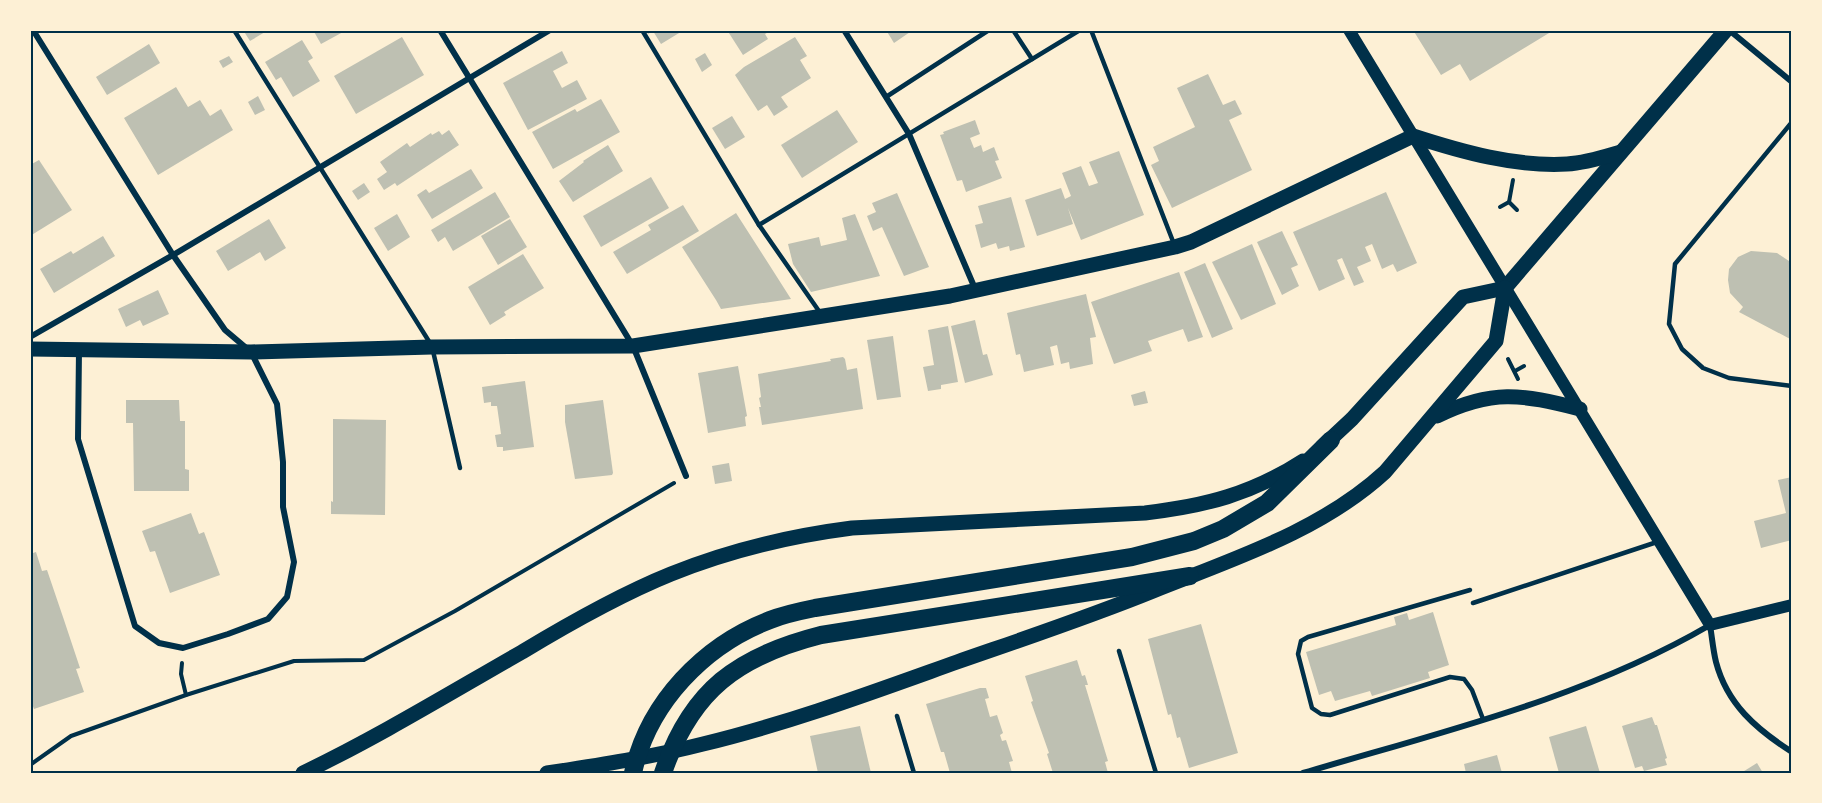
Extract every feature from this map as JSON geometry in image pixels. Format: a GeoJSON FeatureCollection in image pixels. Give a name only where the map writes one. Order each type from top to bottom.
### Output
{"type":"FeatureCollection","features":[{"type":"Feature","properties":{"kind":"highway"},"geometry":{"type":"LineString","coordinates":[[633,773],[642,743],[652,723],[678,685],[710,653],[751,628],[771,619],[815,608],[1132,557],[1194,541],[1223,529],[1267,503],[1331,440]]}},
{"type":"Feature","properties":{"kind":"highway"},"geometry":{"type":"LineString","coordinates":[[663,773],[669,753],[690,715],[702,699],[728,675],[763,653],[801,640],[832,633],[1190,576]]}},
{"type":"Feature","properties":{"kind":"main road"},"geometry":{"type":"LineString","coordinates":[[1349,30],[1710,625],[1792,605]]}},
{"type":"Feature","properties":{"kind":"main road"},"geometry":{"type":"LineString","coordinates":[[547,773],[651,756],[766,727],[830,707],[1100,612],[1261,548],[1320,519],[1344,504],[1367,489],[1385,472],[1496,341],[1505,288],[1727,30]]}},
{"type":"Feature","properties":{"kind":"main road"},"geometry":{"type":"LineString","coordinates":[[30,349],[251,352],[432,347],[633,346],[976,291],[1175,247],[1191,242],[1413,136],[1457,149],[1531,163],[1568,164],[1621,152]]}},
{"type":"Feature","properties":{"kind":"main road"},"geometry":{"type":"LineString","coordinates":[[303,773],[350,750],[612,601],[670,574],[717,557],[807,534],[852,528],[1145,513],[1179,509],[1215,502],[1257,487],[1277,478],[1331,440],[1463,297],[1505,288]]}},
{"type":"Feature","properties":{"kind":"main road"},"geometry":{"type":"LineString","coordinates":[[1431,419],[1459,406],[1490,397],[1539,399],[1580,409]]}},
{"type":"Feature","properties":{"kind":"street"},"geometry":{"type":"LineString","coordinates":[[33,30],[173,255],[225,330],[251,352],[278,404],[283,462],[283,507],[294,562],[287,597],[268,619],[183,648],[159,643],[135,626],[78,439],[79,349]]}},
{"type":"Feature","properties":{"kind":"street"},"geometry":{"type":"LineString","coordinates":[[440,30],[633,346],[686,476]]}},
{"type":"Feature","properties":{"kind":"street"},"geometry":{"type":"LineString","coordinates":[[30,337],[173,255],[550,30]]}},
{"type":"Feature","properties":{"kind":"street"},"geometry":{"type":"LineString","coordinates":[[844,30],[909,134],[976,291]]}},
{"type":"Feature","properties":{"kind":"street"},"geometry":{"type":"LineString","coordinates":[[1727,30],[1792,82]]}},
{"type":"Feature","properties":{"kind":"street"},"geometry":{"type":"LineString","coordinates":[[1303,773],[1563,693],[1674,646],[1710,625],[1716,662],[1728,693],[1752,724],[1792,752]]}},
{"type":"Feature","properties":{"kind":"lane"},"geometry":{"type":"LineString","coordinates":[[234,30],[432,347],[460,468]]}},
{"type":"Feature","properties":{"kind":"lane"},"geometry":{"type":"LineString","coordinates":[[642,30],[759,225],[823,316]]}},
{"type":"Feature","properties":{"kind":"lane"},"geometry":{"type":"LineString","coordinates":[[886,97],[989,30]]}},
{"type":"Feature","properties":{"kind":"lane"},"geometry":{"type":"LineString","coordinates":[[1013,30],[1032,59]]}},
{"type":"Feature","properties":{"kind":"lane"},"geometry":{"type":"LineString","coordinates":[[759,225],[1080,30]]}},
{"type":"Feature","properties":{"kind":"lane"},"geometry":{"type":"LineString","coordinates":[[1091,30],[1175,247]]}},
{"type":"Feature","properties":{"kind":"lane"},"geometry":{"type":"LineString","coordinates":[[1792,122],[1675,264],[1669,324],[1682,349],[1703,368],[1729,378],[1792,386]]}},
{"type":"Feature","properties":{"kind":"lane"},"geometry":{"type":"LineString","coordinates":[[1473,603],[1659,541]]}},
{"type":"Feature","properties":{"kind":"lane"},"geometry":{"type":"LineString","coordinates":[[1470,590],[1308,637],[1301,641],[1298,654],[1312,708],[1321,714],[1329,715],[1450,676],[1464,679],[1472,690],[1483,719]]}},
{"type":"Feature","properties":{"kind":"lane"},"geometry":{"type":"LineString","coordinates":[[1119,651],[1156,773]]}},
{"type":"Feature","properties":{"kind":"lane"},"geometry":{"type":"LineString","coordinates":[[897,716],[914,773]]}},
{"type":"Feature","properties":{"kind":"path"},"geometry":{"type":"LineString","coordinates":[[1500,207],[1509,202],[1514,177],[1506,175]]}},
{"type":"Feature","properties":{"kind":"path"},"geometry":{"type":"LineString","coordinates":[[1509,202],[1517,210]]}},
{"type":"Feature","properties":{"kind":"path"},"geometry":{"type":"LineString","coordinates":[[1505,352],[1522,388]]}},
{"type":"Feature","properties":{"kind":"path"},"geometry":{"type":"LineString","coordinates":[[1515,371],[1524,366]]}},
{"type":"Feature","properties":{"kind":"path"},"geometry":{"type":"LineString","coordinates":[[30,765],[71,736],[186,695],[294,661],[364,660],[455,611],[686,476]]}},
{"type":"Feature","properties":{"kind":"path"},"geometry":{"type":"LineString","coordinates":[[183,648],[182,674],[186,695]]}},
{"type":"Feature","properties":{"kind":"building"},"geometry":{"type":"Polygon","coordinates":[[[243,30],[264,30],[265,32],[250,41],[243,30]]]}},
{"type":"Feature","properties":{"kind":"building"},"geometry":{"type":"Polygon","coordinates":[[[313,30],[341,30],[343,32],[321,44],[313,30]]]}},
{"type":"Feature","properties":{"kind":"building"},"geometry":{"type":"Polygon","coordinates":[[[645,30],[684,30],[661,44],[653,31],[648,34],[645,30]]]}},
{"type":"Feature","properties":{"kind":"building"},"geometry":{"type":"Polygon","coordinates":[[[727,30],[772,30],[765,34],[768,39],[743,55],[727,30]]]}},
{"type":"Feature","properties":{"kind":"building"},"geometry":{"type":"Polygon","coordinates":[[[886,30],[913,30],[894,43],[886,30]]]}},
{"type":"Feature","properties":{"kind":"building"},"geometry":{"type":"Polygon","coordinates":[[[1413,30],[1554,30],[1470,81],[1460,64],[1441,75],[1413,30]]]}},
{"type":"Feature","properties":{"kind":"building"},"geometry":{"type":"Polygon","coordinates":[[[402,37],[424,75],[356,114],[334,76],[402,37]]]}},
{"type":"Feature","properties":{"kind":"building"},"geometry":{"type":"Polygon","coordinates":[[[795,37],[807,56],[800,60],[811,78],[781,97],[788,107],[774,116],[767,105],[758,111],[735,75],[744,67],[795,37]]]}},
{"type":"Feature","properties":{"kind":"building"},"geometry":{"type":"Polygon","coordinates":[[[302,40],[313,58],[308,61],[320,81],[293,97],[281,77],[276,80],[265,62],[302,40]]]}},
{"type":"Feature","properties":{"kind":"building"},"geometry":{"type":"Polygon","coordinates":[[[149,44],[160,63],[107,95],[96,77],[149,44]]]}},
{"type":"Feature","properties":{"kind":"building"},"geometry":{"type":"Polygon","coordinates":[[[562,51],[568,63],[553,71],[562,88],[577,80],[587,99],[528,130],[503,83],[562,51]]]}},
{"type":"Feature","properties":{"kind":"building"},"geometry":{"type":"Polygon","coordinates":[[[705,53],[712,65],[702,72],[695,59],[705,53]]]}},
{"type":"Feature","properties":{"kind":"building"},"geometry":{"type":"Polygon","coordinates":[[[229,56],[233,62],[223,68],[219,61],[229,56]]]}},
{"type":"Feature","properties":{"kind":"building"},"geometry":{"type":"Polygon","coordinates":[[[1208,74],[1223,105],[1235,100],[1242,114],[1229,120],[1252,170],[1172,208],[1151,165],[1159,161],[1153,147],[1195,127],[1177,88],[1208,74]]]}},
{"type":"Feature","properties":{"kind":"building"},"geometry":{"type":"Polygon","coordinates":[[[176,87],[188,107],[200,100],[210,116],[221,109],[233,130],[158,175],[124,118],[176,87]]]}},
{"type":"Feature","properties":{"kind":"building"},"geometry":{"type":"Polygon","coordinates":[[[258,96],[265,110],[255,115],[248,102],[258,96]]]}},
{"type":"Feature","properties":{"kind":"building"},"geometry":{"type":"Polygon","coordinates":[[[601,99],[620,132],[553,169],[532,132],[575,109],[577,112],[601,99]]]}},
{"type":"Feature","properties":{"kind":"building"},"geometry":{"type":"Polygon","coordinates":[[[837,110],[858,142],[802,178],[781,145],[837,110]]]}},
{"type":"Feature","properties":{"kind":"building"},"geometry":{"type":"Polygon","coordinates":[[[732,116],[745,137],[725,149],[712,128],[732,116]]]}},
{"type":"Feature","properties":{"kind":"building"},"geometry":{"type":"Polygon","coordinates":[[[975,120],[980,134],[970,138],[974,148],[981,145],[983,152],[994,147],[999,160],[995,161],[1002,178],[966,192],[962,180],[957,181],[940,135],[975,120]]]}},
{"type":"Feature","properties":{"kind":"building"},"geometry":{"type":"Polygon","coordinates":[[[449,130],[459,145],[397,186],[395,183],[384,190],[377,179],[387,172],[380,162],[407,143],[410,147],[431,133],[432,135],[439,131],[442,135],[449,130]]]}},
{"type":"Feature","properties":{"kind":"building"},"geometry":{"type":"Polygon","coordinates":[[[608,145],[623,171],[573,202],[559,181],[583,161],[608,145]]]}},
{"type":"Feature","properties":{"kind":"building"},"geometry":{"type":"Polygon","coordinates":[[[1119,151],[1144,215],[1081,240],[1068,208],[1073,224],[1037,236],[1025,200],[1061,188],[1065,199],[1071,196],[1062,173],[1081,166],[1089,186],[1098,183],[1089,162],[1119,151]]]}},
{"type":"Feature","properties":{"kind":"building"},"geometry":{"type":"Polygon","coordinates":[[[39,160],[72,210],[30,236],[30,165],[39,160]]]}},
{"type":"Feature","properties":{"kind":"building"},"geometry":{"type":"Polygon","coordinates":[[[471,169],[483,188],[432,219],[417,195],[426,189],[429,193],[471,169]]]}},
{"type":"Feature","properties":{"kind":"building"},"geometry":{"type":"Polygon","coordinates":[[[651,177],[669,208],[601,247],[583,216],[651,177]]]}},
{"type":"Feature","properties":{"kind":"building"},"geometry":{"type":"Polygon","coordinates":[[[364,183],[370,192],[358,200],[352,191],[364,183]]]}},
{"type":"Feature","properties":{"kind":"building"},"geometry":{"type":"Polygon","coordinates":[[[495,192],[510,217],[453,251],[445,237],[438,242],[431,230],[495,192]]]}},
{"type":"Feature","properties":{"kind":"building"},"geometry":{"type":"Polygon","coordinates":[[[1386,192],[1417,263],[1397,272],[1393,264],[1382,269],[1372,244],[1365,247],[1371,261],[1357,267],[1364,282],[1354,286],[1342,258],[1337,260],[1345,279],[1319,291],[1293,232],[1386,192]]]}},
{"type":"Feature","properties":{"kind":"building"},"geometry":{"type":"Polygon","coordinates":[[[897,193],[929,267],[904,276],[882,227],[873,231],[867,216],[876,212],[872,203],[897,193]]]}},
{"type":"Feature","properties":{"kind":"building"},"geometry":{"type":"Polygon","coordinates":[[[1011,197],[1025,247],[1010,251],[1009,246],[998,249],[996,243],[981,248],[975,225],[983,223],[978,206],[1011,197]]]}},
{"type":"Feature","properties":{"kind":"building"},"geometry":{"type":"Polygon","coordinates":[[[683,205],[699,231],[627,274],[613,252],[651,230],[648,225],[683,205]]]}},
{"type":"Feature","properties":{"kind":"building"},"geometry":{"type":"Polygon","coordinates":[[[736,213],[791,299],[721,309],[682,247],[736,213]]]}},
{"type":"Feature","properties":{"kind":"building"},"geometry":{"type":"Polygon","coordinates":[[[397,214],[410,237],[388,251],[374,228],[397,214]]]}},
{"type":"Feature","properties":{"kind":"building"},"geometry":{"type":"Polygon","coordinates":[[[855,214],[880,276],[811,292],[793,264],[788,244],[819,237],[821,246],[847,240],[842,218],[855,214]]]}},
{"type":"Feature","properties":{"kind":"building"},"geometry":{"type":"Polygon","coordinates":[[[269,219],[286,248],[265,261],[260,252],[228,271],[216,251],[269,219]]]}},
{"type":"Feature","properties":{"kind":"building"},"geometry":{"type":"Polygon","coordinates":[[[510,219],[527,247],[498,265],[481,236],[510,219]]]}},
{"type":"Feature","properties":{"kind":"building"},"geometry":{"type":"Polygon","coordinates":[[[1282,231],[1298,265],[1291,268],[1299,286],[1282,295],[1257,242],[1282,231]]]}},
{"type":"Feature","properties":{"kind":"building"},"geometry":{"type":"Polygon","coordinates":[[[103,236],[115,256],[54,293],[40,269],[71,251],[73,254],[103,236]]]}},
{"type":"Feature","properties":{"kind":"building"},"geometry":{"type":"Polygon","coordinates":[[[1252,244],[1276,304],[1241,320],[1212,262],[1252,244]]]}},
{"type":"Feature","properties":{"kind":"building"},"geometry":{"type":"Polygon","coordinates":[[[1751,251],[1777,253],[1792,263],[1792,340],[1739,312],[1743,307],[1730,293],[1729,269],[1738,257],[1751,251]]]}},
{"type":"Feature","properties":{"kind":"building"},"geometry":{"type":"Polygon","coordinates":[[[523,254],[544,288],[504,312],[506,315],[490,325],[468,287],[523,254]]]}},
{"type":"Feature","properties":{"kind":"building"},"geometry":{"type":"Polygon","coordinates":[[[1205,263],[1233,329],[1212,338],[1184,272],[1205,263]]]}},
{"type":"Feature","properties":{"kind":"building"},"geometry":{"type":"Polygon","coordinates":[[[1179,272],[1203,337],[1188,342],[1183,329],[1148,341],[1152,351],[1114,364],[1091,302],[1179,272]]]}},
{"type":"Feature","properties":{"kind":"building"},"geometry":{"type":"Polygon","coordinates":[[[158,290],[169,314],[143,326],[140,320],[126,327],[118,309],[158,290]]]}},
{"type":"Feature","properties":{"kind":"building"},"geometry":{"type":"Polygon","coordinates":[[[1086,294],[1096,337],[1090,338],[1093,364],[1070,369],[1069,362],[1061,364],[1057,345],[1050,347],[1054,365],[1024,372],[1020,354],[1016,355],[1007,313],[1086,294]]]}},
{"type":"Feature","properties":{"kind":"building"},"geometry":{"type":"Polygon","coordinates":[[[975,320],[983,355],[987,354],[993,375],[965,383],[951,326],[975,320]]]}},
{"type":"Feature","properties":{"kind":"building"},"geometry":{"type":"Polygon","coordinates":[[[948,326],[958,382],[941,385],[941,389],[928,391],[923,367],[934,365],[928,330],[948,326]]]}},
{"type":"Feature","properties":{"kind":"building"},"geometry":{"type":"Polygon","coordinates":[[[893,336],[901,397],[877,400],[867,340],[893,336]]]}},
{"type":"Feature","properties":{"kind":"building"},"geometry":{"type":"Polygon","coordinates":[[[843,357],[847,370],[857,368],[863,409],[762,425],[758,374],[843,357]]]}},
{"type":"Feature","properties":{"kind":"building"},"geometry":{"type":"Polygon","coordinates":[[[738,366],[747,416],[745,417],[746,426],[708,433],[698,373],[738,366]]]}},
{"type":"Feature","properties":{"kind":"building"},"geometry":{"type":"Polygon","coordinates":[[[525,381],[534,447],[503,451],[503,447],[497,447],[495,435],[501,434],[497,406],[491,406],[491,402],[484,403],[482,387],[525,381]]]}},
{"type":"Feature","properties":{"kind":"building"},"geometry":{"type":"Polygon","coordinates":[[[1145,391],[1148,403],[1134,406],[1131,395],[1145,391]]]}},
{"type":"Feature","properties":{"kind":"building"},"geometry":{"type":"Polygon","coordinates":[[[126,400],[179,400],[180,421],[185,421],[185,469],[189,470],[189,491],[134,491],[133,423],[126,423],[126,400]]]}},
{"type":"Feature","properties":{"kind":"building"},"geometry":{"type":"Polygon","coordinates":[[[603,400],[613,473],[612,475],[575,479],[565,422],[565,405],[603,400]]]}},
{"type":"Feature","properties":{"kind":"building"},"geometry":{"type":"Polygon","coordinates":[[[333,419],[386,420],[385,515],[331,514],[333,419]]]}},
{"type":"Feature","properties":{"kind":"building"},"geometry":{"type":"Polygon","coordinates":[[[729,463],[732,481],[715,484],[712,466],[729,463]]]}},
{"type":"Feature","properties":{"kind":"building"},"geometry":{"type":"Polygon","coordinates":[[[1792,477],[1792,540],[1761,548],[1754,521],[1786,513],[1778,480],[1792,477]]]}},
{"type":"Feature","properties":{"kind":"building"},"geometry":{"type":"Polygon","coordinates":[[[191,513],[199,534],[204,532],[220,575],[170,593],[155,551],[150,552],[142,531],[191,513]]]}},
{"type":"Feature","properties":{"kind":"building"},"geometry":{"type":"Polygon","coordinates":[[[36,552],[42,571],[47,570],[80,668],[76,669],[84,692],[34,709],[30,698],[30,684],[32,683],[30,677],[30,554],[36,552]]]}},
{"type":"Feature","properties":{"kind":"building"},"geometry":{"type":"Polygon","coordinates":[[[1433,612],[1449,665],[1428,672],[1430,678],[1372,696],[1370,691],[1335,701],[1331,691],[1319,695],[1306,652],[1396,625],[1394,617],[1407,613],[1409,620],[1433,612]]]}},
{"type":"Feature","properties":{"kind":"building"},"geometry":{"type":"Polygon","coordinates":[[[1201,624],[1238,753],[1189,768],[1180,737],[1177,738],[1171,714],[1168,715],[1148,639],[1201,624]]]}},
{"type":"Feature","properties":{"kind":"building"},"geometry":{"type":"Polygon","coordinates":[[[1077,660],[1082,676],[1085,675],[1088,685],[1085,685],[1108,761],[1105,762],[1108,773],[1053,773],[1047,754],[1049,753],[1031,702],[1033,701],[1025,676],[1077,660]]]}},
{"type":"Feature","properties":{"kind":"building"},"geometry":{"type":"Polygon","coordinates":[[[986,688],[989,698],[985,699],[990,717],[997,715],[1003,733],[1000,735],[1002,741],[1006,740],[1013,761],[1009,762],[1012,773],[950,773],[944,752],[941,752],[926,704],[986,688]]]}},
{"type":"Feature","properties":{"kind":"building"},"geometry":{"type":"Polygon","coordinates":[[[1652,717],[1657,725],[1667,765],[1644,771],[1642,766],[1635,768],[1622,726],[1652,717]]]}},
{"type":"Feature","properties":{"kind":"building"},"geometry":{"type":"Polygon","coordinates":[[[860,726],[871,773],[818,773],[810,736],[860,726]]]}},
{"type":"Feature","properties":{"kind":"building"},"geometry":{"type":"Polygon","coordinates":[[[1586,726],[1600,773],[1559,773],[1549,737],[1586,726]]]}},
{"type":"Feature","properties":{"kind":"building"},"geometry":{"type":"Polygon","coordinates":[[[1497,755],[1502,773],[1466,773],[1464,764],[1497,755]]]}},
{"type":"Feature","properties":{"kind":"building"},"geometry":{"type":"Polygon","coordinates":[[[1757,763],[1763,773],[1741,773],[1757,763]]]}}]}
